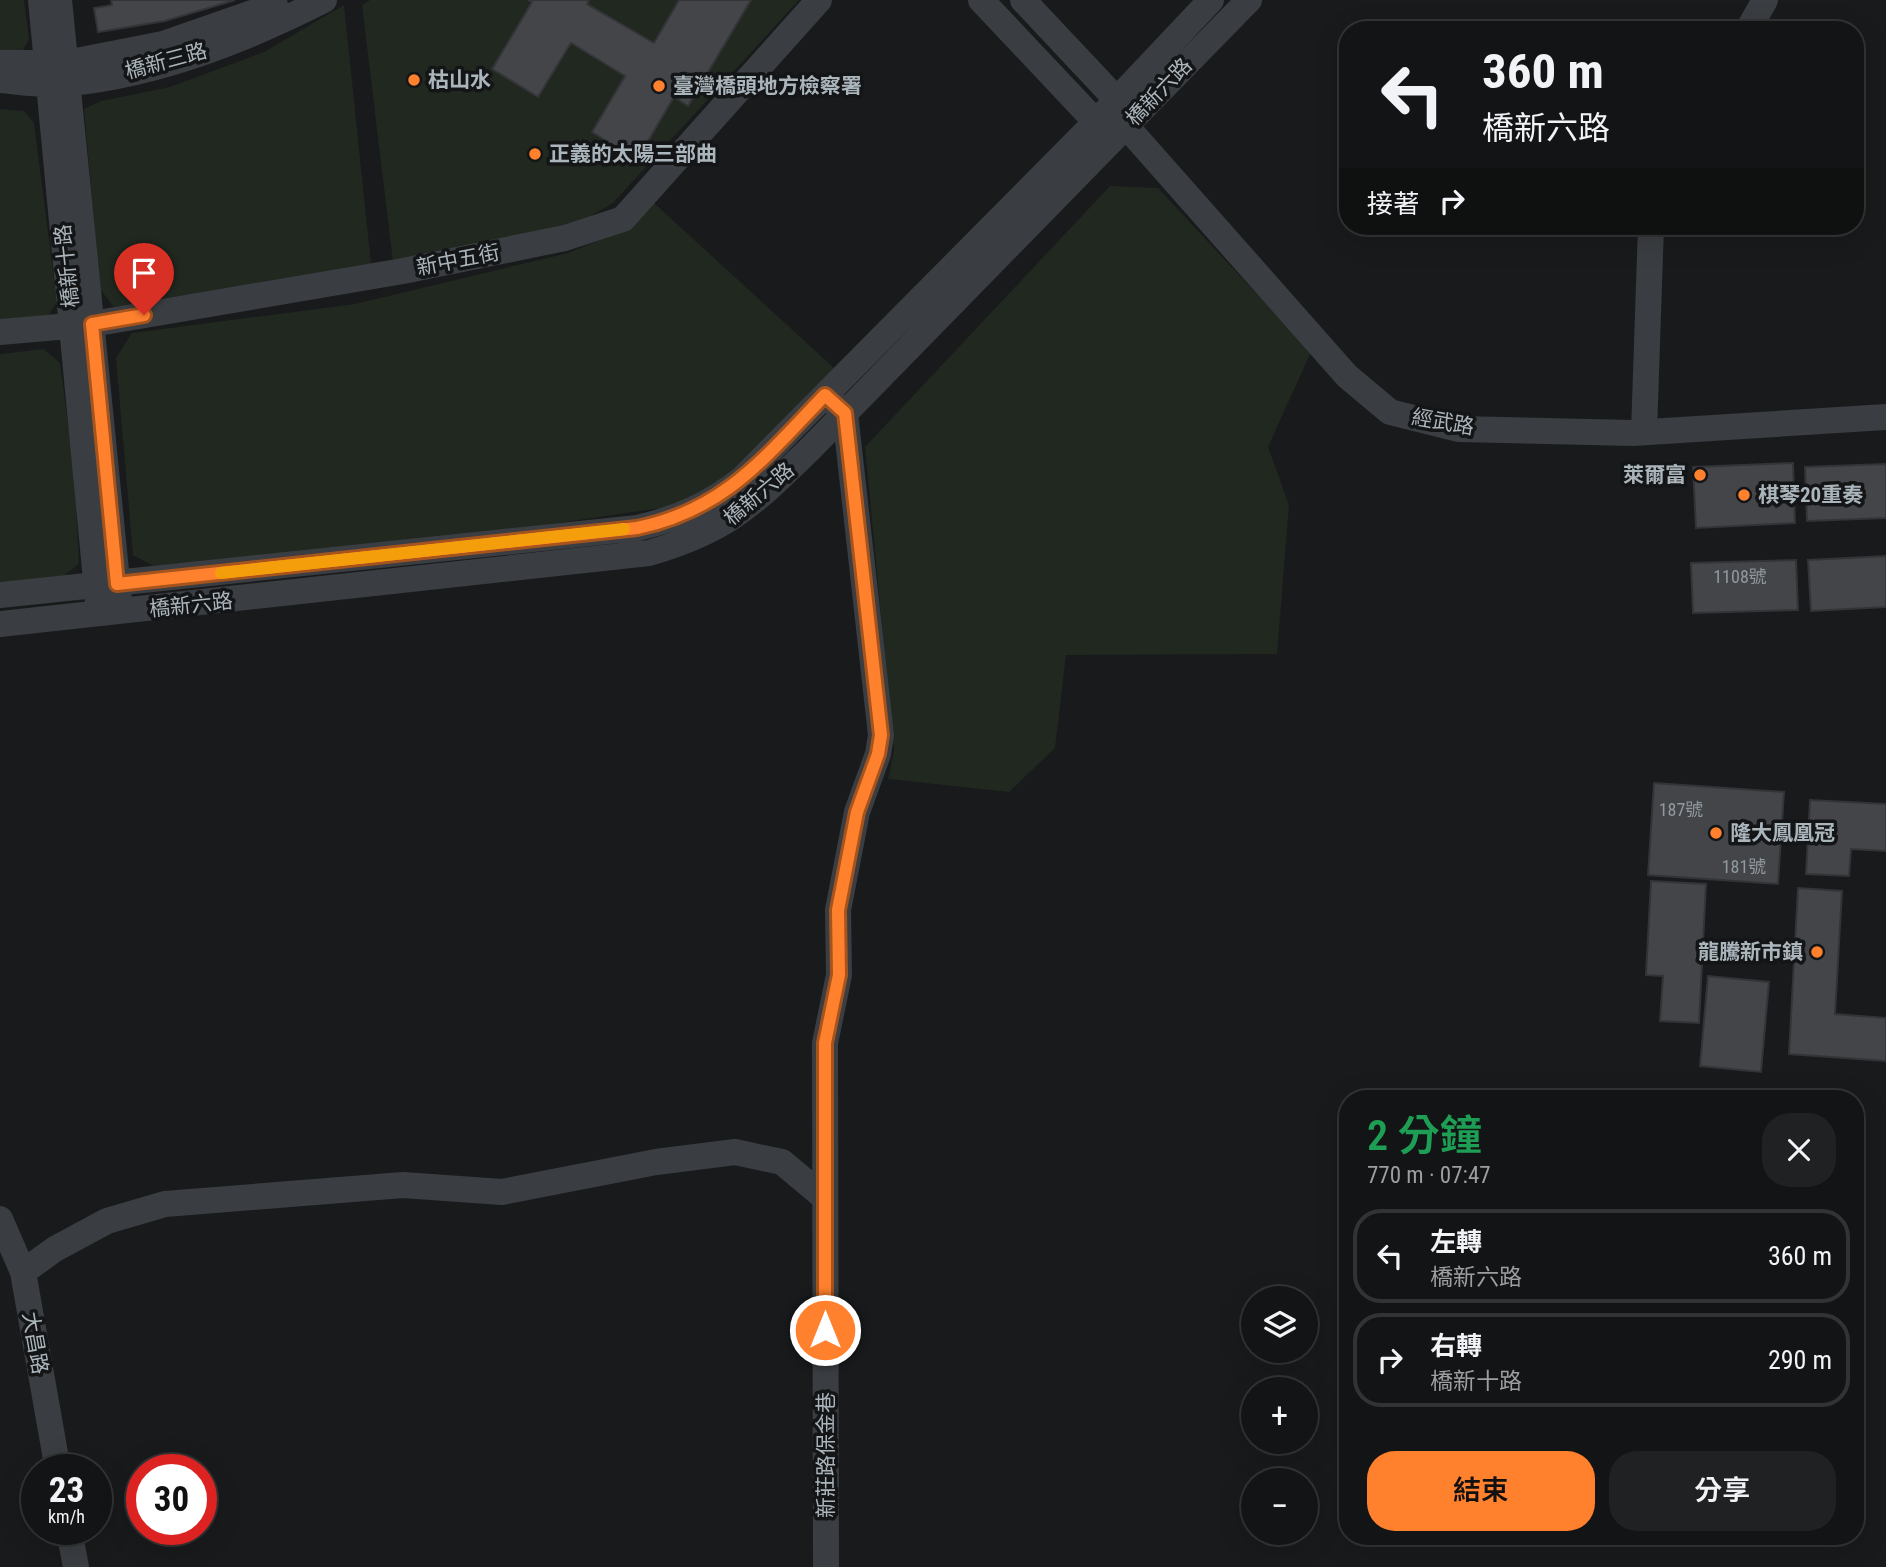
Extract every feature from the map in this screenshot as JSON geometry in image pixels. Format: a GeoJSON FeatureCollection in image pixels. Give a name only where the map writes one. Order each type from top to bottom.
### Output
{"type":"FeatureCollection","features":[{"type":"Feature","properties":{"kind":"street","name":"橋新十路"},"geometry":{"type":"LineString","coordinates":[[41,0],[57,73],[109,614]]}},
{"type":"Feature","properties":{"kind":"street","name":"橋新十路"},"geometry":{"type":"LineString","coordinates":[[57,73],[60,0]]}},
{"type":"Feature","properties":{"kind":"street","name":"橋新三路"},"geometry":{"type":"LineString","coordinates":[[0,63],[57,73],[163,44],[257,14],[286,0]]}},
{"type":"Feature","properties":{"kind":"street","name":"橋新三路"},"geometry":{"type":"LineString","coordinates":[[0,80],[170,64],[264,30],[324,0]]}},
{"type":"Feature","properties":{"kind":"street","name":"新中五街"},"geometry":{"type":"LineString","coordinates":[[0,332],[82,325],[403,271],[565,238],[623,219],[819,0]]}},
{"type":"Feature","properties":{"kind":"street"},"geometry":{"type":"LineString","coordinates":[[981,0],[1096,122],[1126,126]]}},
{"type":"Feature","properties":{"kind":"street","name":"經武路"},"geometry":{"type":"LineString","coordinates":[[1023,0],[1116,99],[1126,126],[1338,366],[1390,412],[1458,429],[1644,432],[1886,417]]}},
{"type":"Feature","properties":{"kind":"street","name":"橋新六路"},"geometry":{"type":"LineString","coordinates":[[0,595],[637,528],[671,520],[723,495],[742,479],[1096,122],[1211,0]]}},
{"type":"Feature","properties":{"kind":"street","name":"橋新六路"},"geometry":{"type":"LineString","coordinates":[[0,624],[649,553],[717,529],[740,514],[845,413],[1249,0]]}},
{"type":"Feature","properties":{"kind":"street"},"geometry":{"type":"LineString","coordinates":[[1753,21],[1766,0]]}},
{"type":"Feature","properties":{"kind":"street"},"geometry":{"type":"LineString","coordinates":[[1644,432],[1651,235]]}},
{"type":"Feature","properties":{"kind":"street"},"geometry":{"type":"LineString","coordinates":[[825,395],[845,413]]}},
{"type":"Feature","properties":{"kind":"street","name":"新莊路保金巷"},"geometry":{"type":"LineString","coordinates":[[826,1567],[825,1043],[839,975],[838,910],[857,812],[878,754],[881,735],[845,413]]}},
{"type":"Feature","properties":{"kind":"street"},"geometry":{"type":"LineString","coordinates":[[23,1272],[55,1249],[107,1221],[165,1204],[403,1185],[502,1192],[656,1162],[736,1152],[782,1162],[825,1198]]}},
{"type":"Feature","properties":{"kind":"street","name":"大昌路"},"geometry":{"type":"LineString","coordinates":[[0,1219],[23,1272],[55,1454]]}},
{"type":"Feature","properties":{"kind":"street"},"geometry":{"type":"LineString","coordinates":[[72,1545],[76,1567]]}},
{"type":"Feature","properties":{"kind":"shaded area"},"geometry":{"type":"Polygon","coordinates":[[[0,0],[24,0],[29,39],[22,52],[0,52],[0,0]]]}},
{"type":"Feature","properties":{"kind":"shaded area"},"geometry":{"type":"Polygon","coordinates":[[[370,0],[799,0],[613,203],[568,229],[393,262],[362,5],[370,0]]]}},
{"type":"Feature","properties":{"kind":"shaded area"},"geometry":{"type":"Polygon","coordinates":[[[344,5],[371,264],[114,307],[100,289],[84,109],[101,101],[170,87],[264,52],[344,5]]]}},
{"type":"Feature","properties":{"kind":"shaded area"},"geometry":{"type":"Polygon","coordinates":[[[0,109],[24,111],[34,123],[57,302],[48,316],[0,320],[0,109]]]}},
{"type":"Feature","properties":{"kind":"shaded area"},"geometry":{"type":"Polygon","coordinates":[[[1110,186],[1158,188],[1311,352],[1268,447],[1289,505],[1277,654],[1066,655],[1055,748],[1009,792],[888,779],[894,751],[865,447],[1110,186]]]}},
{"type":"Feature","properties":{"kind":"shaded area"},"geometry":{"type":"Polygon","coordinates":[[[653,202],[834,368],[722,481],[675,506],[394,547],[153,566],[133,555],[116,358],[132,333],[355,304],[568,253],[630,228],[653,202]]]}},
{"type":"Feature","properties":{"kind":"shaded area"},"geometry":{"type":"Polygon","coordinates":[[[44,349],[60,363],[74,468],[79,564],[62,577],[0,583],[0,354],[44,349]]]}},
{"type":"Feature","properties":{"kind":"building"},"geometry":{"type":"Polygon","coordinates":[[[111,0],[235,0],[165,21],[98,32],[94,8],[112,5],[111,0]]]}},
{"type":"Feature","properties":{"kind":"building","name":"臺灣橋頭地方檢察署"},"geometry":{"type":"Polygon","coordinates":[[[528,0],[589,0],[587,4],[654,43],[679,0],[751,0],[688,106],[674,97],[637,160],[592,132],[625,76],[571,43],[538,97],[492,69],[532,2],[528,0]]]}},
{"type":"Feature","properties":{"kind":"building","name":"棋琴20重奏"},"geometry":{"type":"Polygon","coordinates":[[[1793,463],[1795,523],[1696,528],[1693,467],[1793,463]]]}},
{"type":"Feature","properties":{"kind":"building","name":"棋琴20重奏"},"geometry":{"type":"Polygon","coordinates":[[[1886,464],[1886,518],[1807,521],[1805,467],[1886,464]]]}},
{"type":"Feature","properties":{"kind":"building","name":"棋琴20重奏"},"geometry":{"type":"Polygon","coordinates":[[[1886,556],[1886,607],[1811,611],[1808,560],[1886,556]]]}},
{"type":"Feature","properties":{"kind":"building","name":"棋琴20重奏"},"geometry":{"type":"Polygon","coordinates":[[[1796,560],[1798,610],[1693,613],[1691,563],[1796,560]]]}},
{"type":"Feature","properties":{"kind":"building","name":"隆大鳳凰冠"},"geometry":{"type":"Polygon","coordinates":[[[1654,783],[1784,792],[1778,884],[1648,875],[1654,783]]]}},
{"type":"Feature","properties":{"kind":"building"},"geometry":{"type":"Polygon","coordinates":[[[1810,800],[1886,804],[1886,851],[1851,849],[1849,876],[1806,874],[1810,800]]]}},
{"type":"Feature","properties":{"kind":"building","name":"隆大鳳凰冠"},"geometry":{"type":"Polygon","coordinates":[[[1651,881],[1706,884],[1699,1023],[1660,1021],[1663,976],[1646,975],[1651,881]]]}},
{"type":"Feature","properties":{"kind":"building","name":"龍騰新市鎮"},"geometry":{"type":"Polygon","coordinates":[[[1798,888],[1842,891],[1835,1014],[1886,1018],[1886,1061],[1789,1054],[1798,888]]]}},
{"type":"Feature","properties":{"kind":"building"},"geometry":{"type":"Polygon","coordinates":[[[1708,976],[1769,982],[1761,1072],[1700,1066],[1708,976]]]}},
{"type":"Feature","properties":{"kind":"slow traffic"},"geometry":{"type":"LineString","coordinates":[[221,573],[624,529]]}},
{"type":"Feature","properties":{"kind":"place","name":"枯山水"},"geometry":{"type":"Point","coordinates":[414,80]}},
{"type":"Feature","properties":{"kind":"place","name":"臺灣橋頭地方檢察署"},"geometry":{"type":"Point","coordinates":[659,86]}},
{"type":"Feature","properties":{"kind":"place","name":"正義的太陽三部曲"},"geometry":{"type":"Point","coordinates":[535,154]}},
{"type":"Feature","properties":{"kind":"place","name":"萊爾富"},"geometry":{"type":"Point","coordinates":[1700,475]}},
{"type":"Feature","properties":{"kind":"place","name":"棋琴20重奏"},"geometry":{"type":"Point","coordinates":[1744,495]}},
{"type":"Feature","properties":{"kind":"place","name":"隆大鳳凰冠"},"geometry":{"type":"Point","coordinates":[1716,833]}},
{"type":"Feature","properties":{"kind":"place","name":"龍騰新市鎮"},"geometry":{"type":"Point","coordinates":[1817,952]}},
{"type":"Feature","properties":{"kind":"route"},"geometry":{"type":"LineString","coordinates":[[144,315],[92,324],[117,584],[637,528],[671,520],[723,495],[825,395],[845,413],[881,735],[878,754],[857,812],[838,910],[839,975],[825,1043],[825,1330]]}}]}
